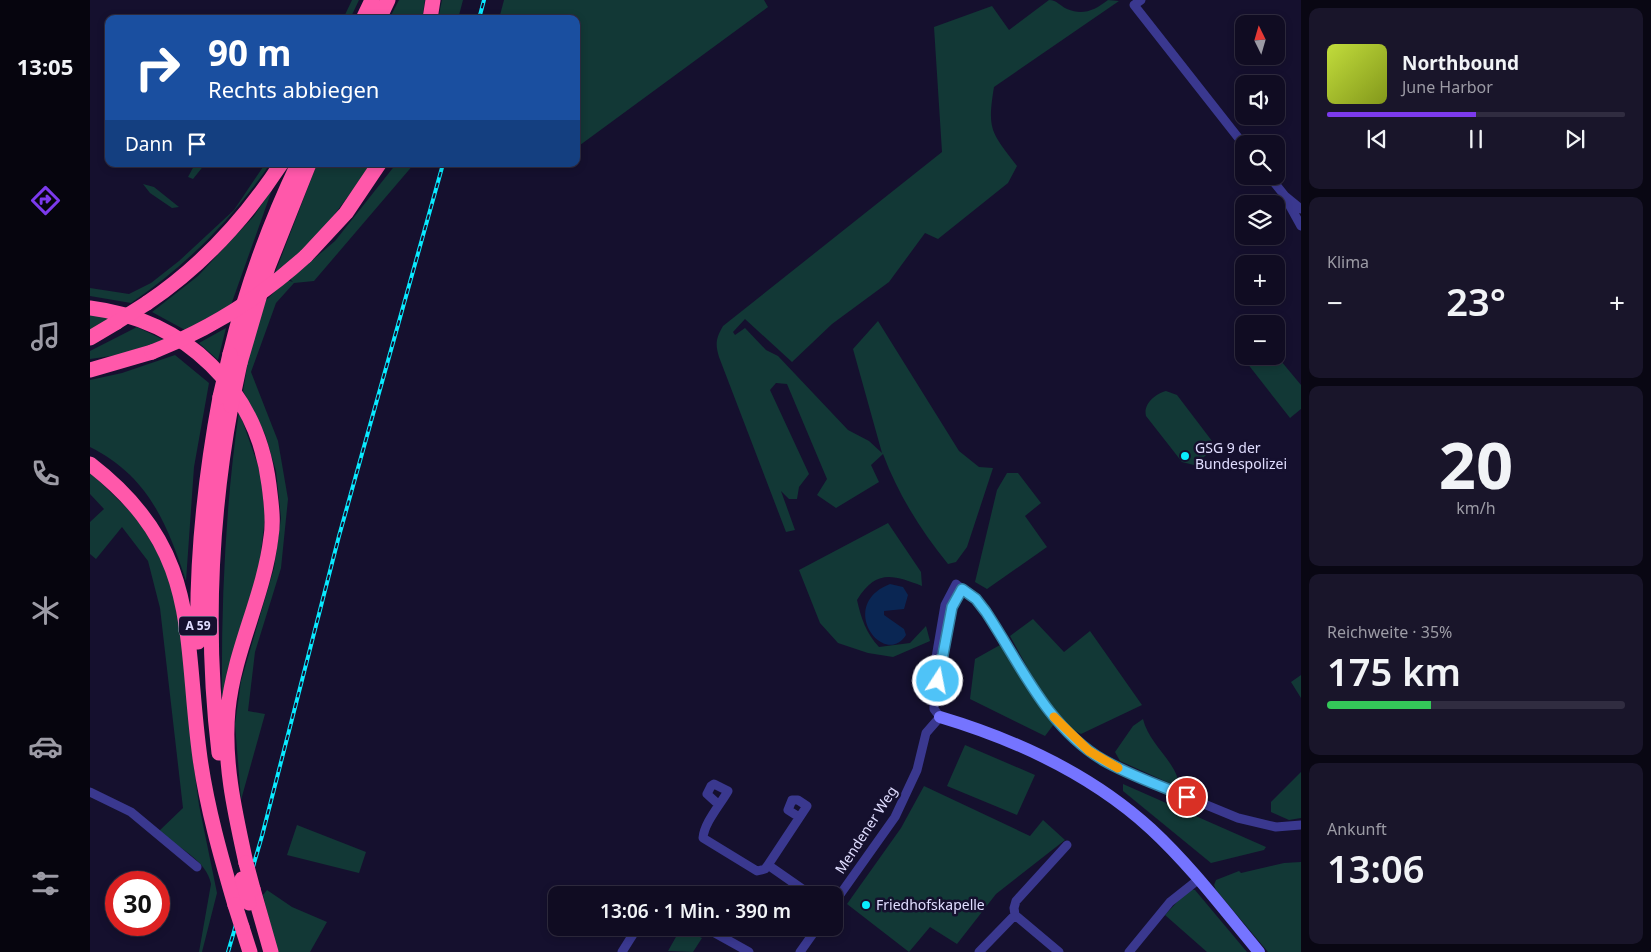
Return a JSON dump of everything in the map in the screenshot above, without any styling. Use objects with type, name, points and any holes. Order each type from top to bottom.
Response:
[{"type":"highway","points":[[365,15],[372,0]]},
{"type":"highway","points":[[381,15],[388,0]]},
{"type":"highway","points":[[431,15],[434,0]]},
{"type":"highway","points":[[90,338],[147,304],[191,271],[223,240],[252,207],[280,167]]},
{"type":"highway","name":"A 59","points":[[245,894],[230,889],[233,861],[204,735],[198,620],[204,505],[256,265],[270,226],[297,167]]},
{"type":"highway","name":"A 59","points":[[235,358],[268,267],[308,167]]},
{"type":"highway","points":[[90,370],[152,352],[193,334],[243,306],[306,256],[346,213],[377,167]]},
{"type":"highway","points":[[90,308],[142,320],[168,332],[192,348],[228,382],[240,400],[258,435],[272,508],[272,536],[267,564],[233,679],[228,708],[227,744],[238,842],[233,861]]},
{"type":"highway","name":"A 59","points":[[225,401],[221,467],[213,537],[210,614],[216,729],[238,842]]},
{"type":"highway","points":[[90,464],[119,488],[137,508],[166,552],[176,575],[190,641],[197,729],[206,792],[245,894],[271,952]]},
{"type":"highway","name":"A 59","points":[[245,894],[242,927],[250,952]]},
{"type":"highway","name":"A 59","points":[[245,894],[263,952]]},
{"type":"street","points":[[1141,0],[1134,5],[1236,135]]},
{"type":"street","points":[[1276,185],[1284,195]]},
{"type":"street","points":[[1285,196],[1301,210]]},
{"type":"street","points":[[1285,196],[1301,226]]},
{"type":"street","points":[[1259,952],[1199,879],[1150,828],[1124,807],[1072,772],[995,734],[940,717],[934,709],[934,687],[932,681],[939,661],[943,636],[959,587],[976,599],[986,612],[1046,708],[1064,729],[1089,751],[1120,768],[1238,818],[1276,827],[1301,825]]},
{"type":"street","name":"Mendener Weg","points":[[843,890],[895,817],[917,770],[926,733],[940,717]]},
{"type":"street","points":[[90,792],[131,812],[197,867]]},
{"type":"street","points":[[720,805],[703,833],[703,838],[757,871],[765,870],[799,818]]},
{"type":"street","points":[[980,952],[1015,915],[1016,901],[1066,845]]},
{"type":"street","points":[[768,865],[799,886]]},
{"type":"street","points":[[1129,952],[1170,902],[1199,879]]},
{"type":"street","points":[[1015,915],[1059,952]]},
{"type":"street","points":[[622,952],[632,936]]},
{"type":"street","points":[[720,936],[749,952]]},
{"type":"street","points":[[800,952],[811,936]]},
{"type":"green space","points":[[352,0],[359,0],[352,15],[345,15]]},
{"type":"green space","points":[[399,0],[425,0],[423,15],[391,15]]},
{"type":"green space","points":[[442,0],[463,0],[459,15],[439,15]]},
{"type":"green space","points":[[504,0],[764,0],[768,7],[580,145],[580,15],[500,15]]},
{"type":"green space","points":[[1049,0],[1078,12],[1094,9],[1108,0],[1119,1],[994,87],[991,113],[993,130],[1001,145],[1017,166],[1008,183],[938,239],[925,233],[889,282],[832,324],[792,362],[745,319],[733,332],[735,335],[745,328],[766,350],[778,356],[848,430],[869,441],[882,453],[853,349],[878,321],[959,451],[979,467],[993,468],[967,547],[956,562],[948,564],[911,512],[883,454],[871,465],[879,482],[836,508],[817,495],[827,479],[787,384],[776,383],[770,390],[809,474],[799,487],[797,499],[789,499],[781,491],[795,530],[786,532],[719,357],[717,341],[721,330],[723,326],[942,152],[934,27],[992,6],[1009,30]]},
{"type":"green space","points":[[193,167],[203,167],[193,179],[188,177]]},
{"type":"green space","points":[[263,167],[268,167],[240,204],[190,257],[131,303],[90,296],[90,288],[129,294],[151,283],[179,261],[234,210]]},
{"type":"green space","points":[[316,167],[370,167],[323,230],[273,278]]},
{"type":"green space","points":[[394,167],[411,167],[314,281],[294,283],[276,303],[251,372],[278,441],[288,499],[281,568],[255,652],[248,711],[265,714],[241,800],[235,724],[241,681],[274,568],[281,518],[276,471],[265,434],[243,391],[252,337],[264,302],[287,280],[293,282],[290,279],[335,241]]},
{"type":"green space","points":[[143,184],[154,187],[179,207],[172,208],[150,193]]},
{"type":"green space","points":[[273,187],[231,305],[185,330],[152,312],[198,276],[254,216]]},
{"type":"green space","points":[[90,313],[113,318],[90,331]]},
{"type":"green space","points":[[137,327],[164,340],[118,355],[90,359],[90,351]]},
{"type":"green space","points":[[226,328],[218,360],[199,343]]},
{"type":"green space","points":[[175,355],[209,383],[194,467],[186,581],[163,521],[153,503],[127,472],[90,447],[90,380],[122,373]]},
{"type":"green space","points":[[1249,365],[1284,365],[1301,385],[1301,409],[1290,418]]},
{"type":"green space","points":[[1166,391],[1177,395],[1212,441],[1210,452],[1194,465],[1182,462],[1146,416],[1146,407],[1151,400],[1158,394]]},
{"type":"green space","points":[[239,411],[261,474],[265,518],[259,568],[227,672],[222,704],[222,631],[227,521]]},
{"type":"green space","points":[[90,472],[138,519],[165,566],[180,620],[199,805],[217,893],[202,952],[199,952],[211,884],[208,875],[204,868],[190,854],[158,832],[183,808],[160,608],[148,561],[122,527],[96,559],[90,554],[90,522],[104,509],[90,494]]},
{"type":"green space","points":[[1007,473],[1018,473],[1041,503],[1025,516],[1047,547],[987,589],[975,582],[997,490]]},
{"type":"green space","points":[[888,523],[921,572],[922,586],[894,577],[878,579],[864,590],[857,600],[862,619],[867,631],[879,647],[910,643],[926,626],[930,641],[893,657],[868,653],[838,643],[820,623],[799,570]]},
{"type":"green space","points":[[1033,619],[1064,652],[1090,631],[1142,705],[1081,734],[1071,728],[1061,718],[1041,690],[1010,636]]},
{"type":"green space","points":[[1000,645],[1054,724],[1045,736],[970,699],[975,659]]},
{"type":"green space","points":[[1301,675],[1301,698],[1291,682]]},
{"type":"green space","points":[[1143,719],[1151,737],[1174,769],[1180,788],[1120,761],[1115,752],[1133,726]]},
{"type":"green space","points":[[965,745],[1035,775],[1017,815],[947,786]]},
{"type":"green space","points":[[1301,772],[1301,818],[1289,820],[1271,812],[1271,802]]},
{"type":"green space","points":[[1123,784],[1266,847],[1264,850],[1211,863],[1123,791]]},
{"type":"green space","points":[[924,786],[1030,836],[1043,820],[1065,840],[996,894],[957,944],[930,927],[909,952],[847,904],[901,828]]},
{"type":"green space","points":[[297,825],[366,852],[359,873],[287,855]]},
{"type":"green space","points":[[1301,862],[1301,952],[1268,952],[1216,890],[1214,885],[1216,880],[1239,871],[1241,873],[1284,863]]},
{"type":"green space","points":[[1189,889],[1195,890],[1247,952],[1207,952],[1165,915]]},
{"type":"green space","points":[[267,890],[292,907],[327,922],[310,952],[277,952],[263,895]]},
{"type":"green space","points":[[676,936],[698,936],[702,938],[693,952],[668,951]]},
{"type":"water","points":[[890,584],[903,587],[908,595],[904,609],[884,611],[884,615],[904,629],[906,635],[897,643],[887,644],[877,639],[870,630],[866,618],[867,606],[874,594]]},
{"type":"railway","points":[[480,15],[484,0]]},
{"type":"railway","points":[[228,952],[262,836],[339,536],[442,167]]},
{"type":"slow traffic","points":[[1054,717],[1075,740],[1102,760],[1118,768]]},
{"type":"place","name":"GSG 9 der Bundespolizei","points":[[1185,456]]},
{"type":"place","name":"Friedhofskapelle","points":[[866,905]]},
{"type":"route","points":[[938,681],[952,607],[962,589],[976,599],[986,612],[1046,708],[1070,735],[1102,760],[1187,797]]}]
